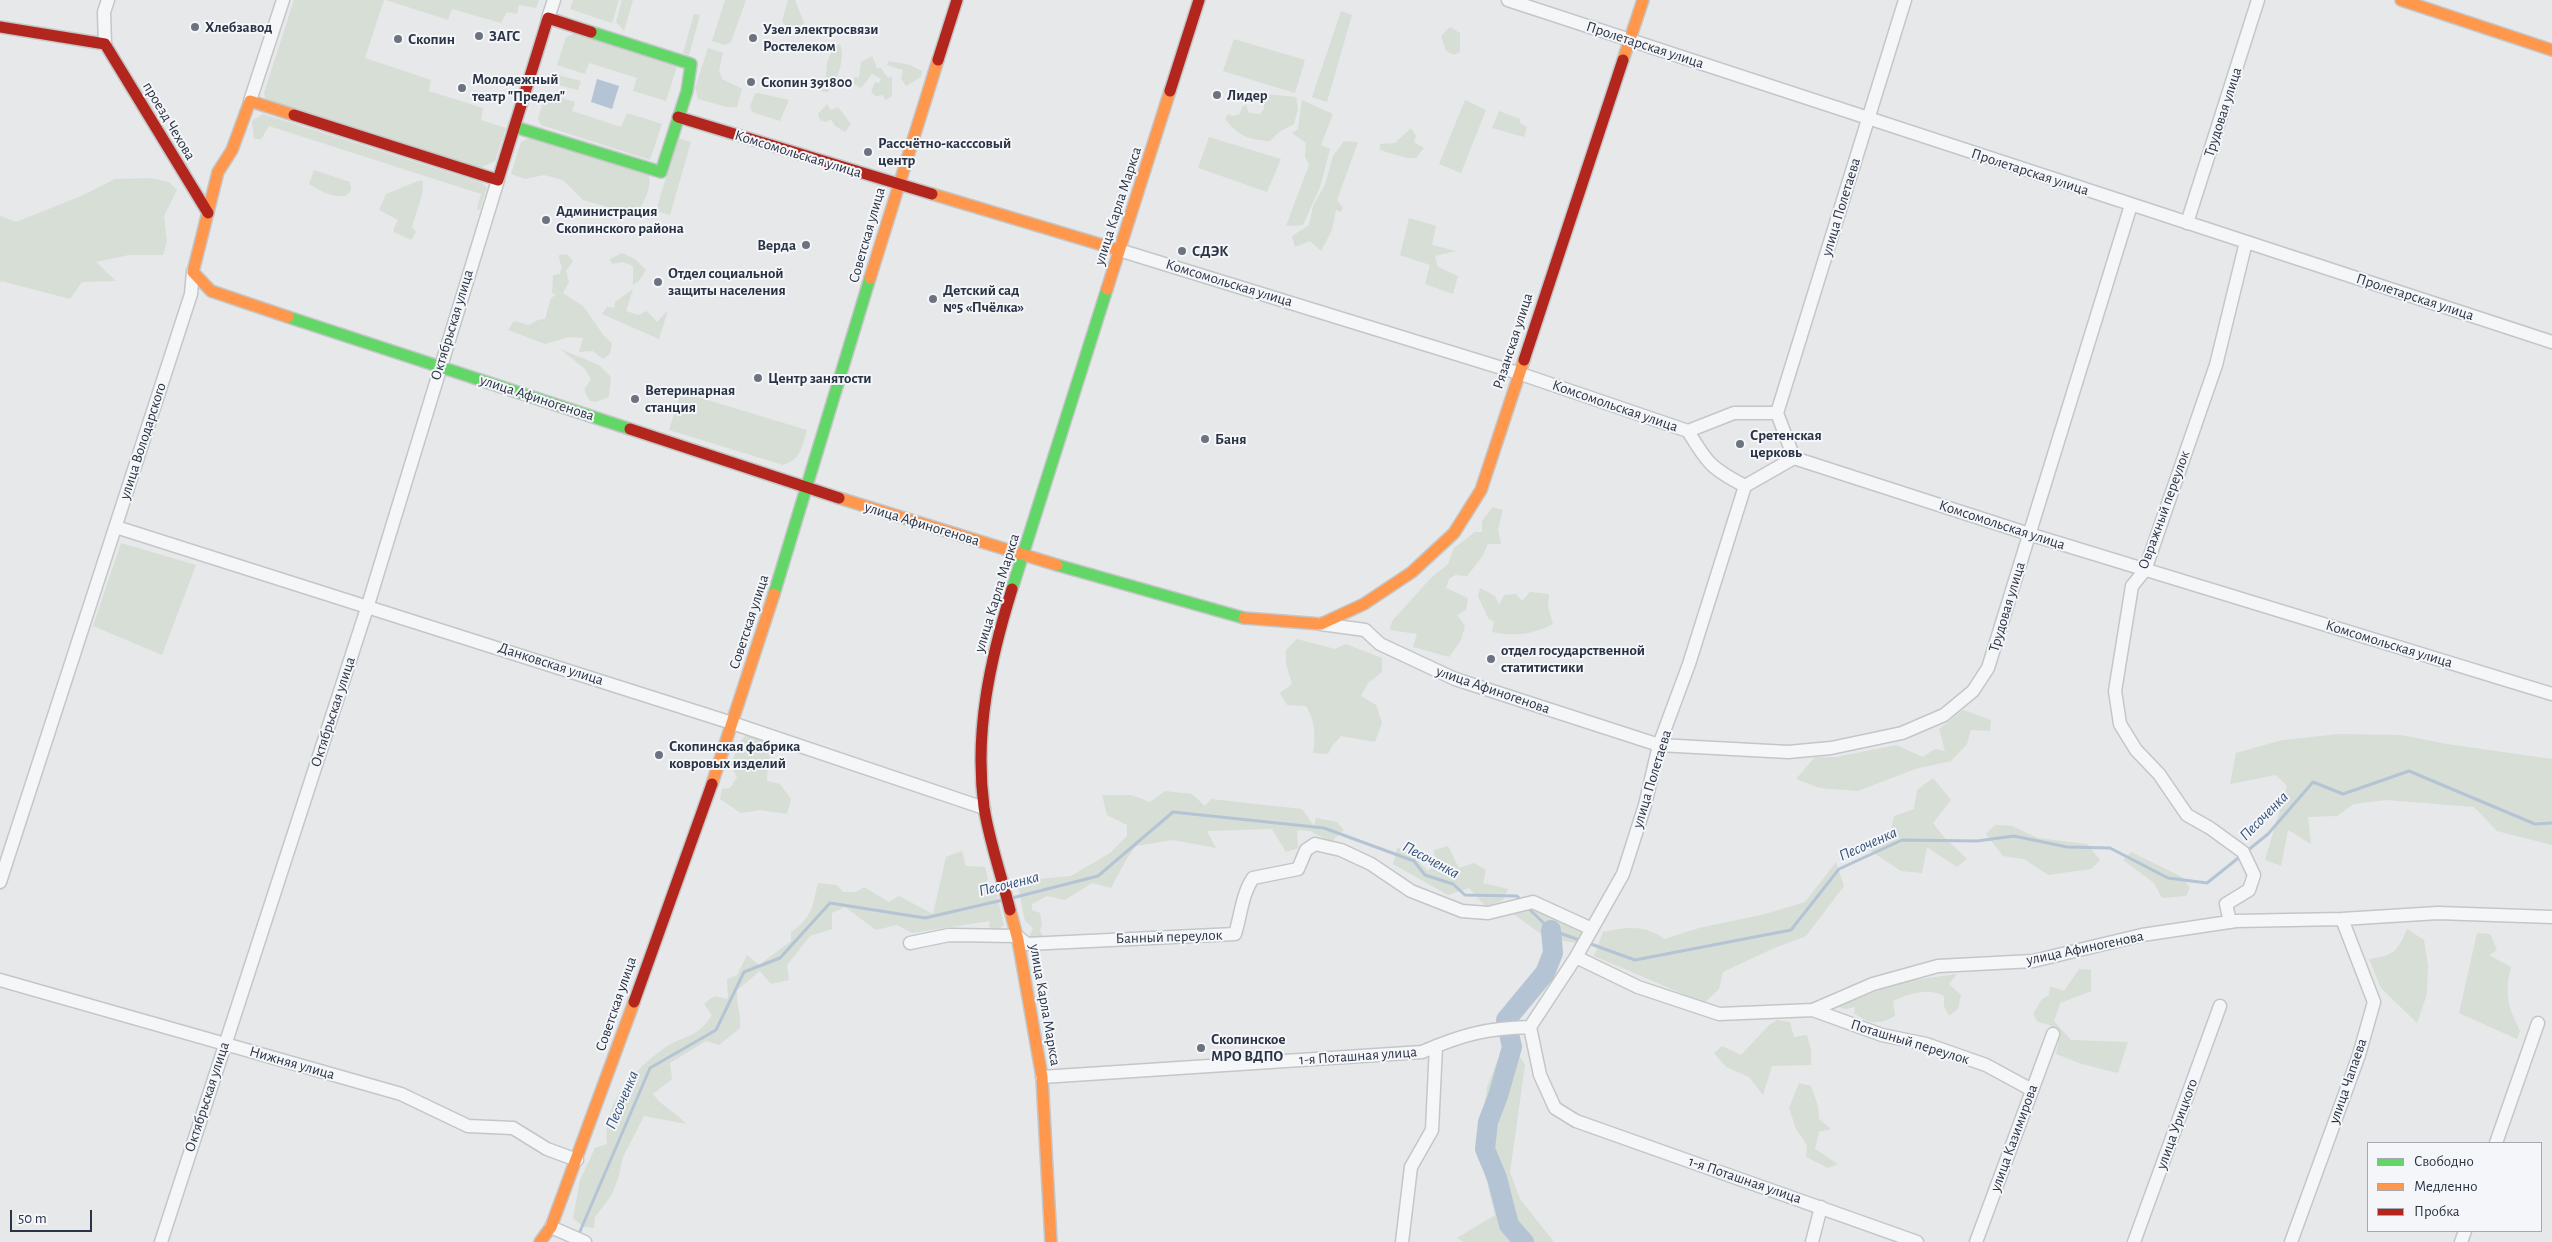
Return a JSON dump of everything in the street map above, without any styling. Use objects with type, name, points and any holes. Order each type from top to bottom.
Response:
[{"type":"street","points":[[0,26],[105,44],[104,12],[108,0]]},
{"type":"street","name":"улица Володарского","points":[[0,882],[190,294],[193,272],[218,172],[232,150],[283,0]]},
{"type":"street","points":[[250,101],[498,180],[554,0]]},
{"type":"street","name":"Советская улица","points":[[540,1242],[551,1227],[577,1160],[732,723],[807,488],[897,184],[957,0]]},
{"type":"street","name":"улица Карла Маркса","points":[[1051,1242],[1042,1077],[1017,936],[984,808],[980,758],[983,710],[994,646],[1199,0]]},
{"type":"street","name":"Пролетарская улица","points":[[1508,0],[2552,342]]},
{"type":"street","name":"Рязанская улица","points":[[1321,624],[1364,604],[1412,572],[1454,533],[1481,490],[1518,373],[1643,0]]},
{"type":"street","name":"улица Полетаева","points":[[1777,413],[1905,0]]},
{"type":"street","name":"Трудовая улица","points":[[2187,223],[2258,0]]},
{"type":"street","points":[[2401,0],[2552,50]]},
{"type":"street","points":[[515,127],[661,172],[688,92],[691,64],[548,18]]},
{"type":"street","name":"проезд Чехова","points":[[105,44],[208,213]]},
{"type":"street","name":"Комсомольская улица","points":[[678,117],[1120,250],[1518,373],[1688,431],[1706,460],[1714,468],[1745,486]]},
{"type":"street","name":"Октябрьская улица","points":[[161,1242],[224,1043],[368,605],[439,366],[498,180]]},
{"type":"street","name":"Трудовая улица","points":[[1658,745],[1788,752],[1831,748],[1902,733],[1944,715],[1973,691],[1988,668],[2131,205]]},
{"type":"street","name":"Овражный переулок","points":[[2230,922],[2226,904],[2249,890],[2254,876],[2243,852],[2188,815],[2159,774],[2136,750],[2120,724],[2115,691],[2132,586],[2145,570],[2216,366],[2246,242]]},
{"type":"street","name":"улица Афиногенова","points":[[193,272],[210,291],[807,488],[1024,556],[1246,619],[1321,624],[1365,630],[1380,644],[1455,679],[1658,745]]},
{"type":"street","points":[[1688,431],[1734,413],[1777,413],[1794,458],[1745,486]]},
{"type":"street","name":"Комсомольская улица","points":[[1794,458],[2145,570],[2552,693]]},
{"type":"street","name":"улица Полетаева","points":[[1530,1027],[1576,957],[1622,874],[1645,804],[1658,745],[1685,674],[1745,486]]},
{"type":"street","name":"Данковская улица","points":[[116,527],[368,605],[732,723],[984,808]]},
{"type":"street","name":"Банный переулок","points":[[910,944],[949,935],[1017,936],[1027,944],[1235,934],[1243,909],[1245,890],[1253,878],[1298,869],[1306,850],[1315,844],[1342,850],[1372,864],[1411,891],[1462,911],[1488,913],[1533,902],[1592,929]]},
{"type":"street","name":"улица Афиногенова","points":[[1576,957],[1638,987],[1719,1014],[1813,1010],[1873,984],[1938,966],[2033,961],[2142,935],[2230,922],[2342,920],[2438,914],[2552,917]]},
{"type":"street","name":"улица Чапаева","points":[[2291,1242],[2359,1055],[2374,1002],[2342,920]]},
{"type":"street","name":"Нижняя улица","points":[[0,980],[401,1094],[468,1126],[513,1128],[547,1149],[577,1160]]},
{"type":"street","name":"улица Урицкого","points":[[2134,1242],[2220,1006]]},
{"type":"street","name":"Поташный переулок","points":[[1813,1010],[1882,1035],[1926,1044],[1986,1065],[2032,1090]]},
{"type":"street","points":[[2496,1142],[2538,1023]]},
{"type":"street","name":"1-я Поташная улица","points":[[1042,1077],[1422,1052],[1457,1037],[1494,1028],[1530,1027],[1540,1075],[1555,1108],[1576,1121],[1917,1242]]},
{"type":"street","name":"улица Казимирова","points":[[1976,1242],[2053,1034]]},
{"type":"street","points":[[1402,1242],[1411,1167],[1432,1130],[1436,1046]]},
{"type":"street","points":[[1812,1242],[1821,1207]]},
{"type":"street","points":[[551,1227],[585,1242]]},
{"type":"shaded area","points":[[294,0],[384,0],[365,58],[431,80],[429,91],[483,108],[481,120],[506,128],[495,161],[480,168],[266,101],[264,93]]},
{"type":"shaded area","points":[[386,0],[539,0],[536,8],[519,5],[517,14],[507,12],[501,23],[452,9],[448,20]]},
{"type":"shaded area","points":[[573,0],[619,0],[612,23],[570,9]]},
{"type":"shaded area","points":[[622,0],[633,0],[624,31],[616,22]]},
{"type":"shaded area","points":[[725,0],[746,0],[731,42],[725,45],[712,41]]},
{"type":"shaded area","points":[[788,0],[795,0],[804,23],[792,35],[782,21]]},
{"type":"shaded area","points":[[1341,11],[1352,15],[1327,102],[1312,97]]},
{"type":"shaded area","points":[[694,14],[700,15],[689,55],[683,53]]},
{"type":"shaded area","points":[[1450,27],[1460,33],[1460,52],[1454,55],[1446,51],[1441,36]]},
{"type":"shaded area","points":[[575,33],[677,66],[666,101],[633,91],[637,78],[589,63],[585,74],[557,65],[566,37]]},
{"type":"shaded area","points":[[1234,39],[1305,60],[1295,93],[1223,71]]},
{"type":"shaded area","points":[[840,44],[842,56],[835,82],[828,92],[820,91],[825,87],[827,63],[834,45]]},
{"type":"shaded area","points":[[708,48],[723,53],[719,70],[722,79],[742,89],[737,107],[727,107],[698,99],[695,88]]},
{"type":"shaded area","points":[[872,56],[877,68],[881,68],[888,78],[892,76],[892,96],[886,100],[882,95],[875,96],[871,91],[875,82],[879,83],[881,79],[872,74],[861,88],[854,84],[854,77],[859,78],[861,62]]},
{"type":"shaded area","points":[[889,61],[910,65],[922,71],[921,77],[906,86],[901,78],[903,70],[887,65]]},
{"type":"shaded area","points":[[554,74],[581,81],[578,90],[551,83]]},
{"type":"shaded area","points":[[546,93],[575,102],[572,111],[621,127],[627,113],[662,124],[650,160],[541,125],[538,119]]},
{"type":"shaded area","points":[[758,93],[789,100],[780,121],[752,112],[750,106],[755,94]]},
{"type":"shaded area","points":[[1265,94],[1296,97],[1298,109],[1294,124],[1279,132],[1270,141],[1256,140],[1245,136],[1225,119],[1228,114],[1232,116],[1240,114],[1242,107],[1246,105],[1249,113],[1260,114],[1264,109]]},
{"type":"shaded area","points":[[1302,100],[1333,114],[1321,145],[1330,149],[1320,187],[1303,225],[1286,226],[1309,165],[1305,157],[1306,143],[1292,133],[1298,129]]},
{"type":"shaded area","points":[[1465,100],[1486,110],[1461,173],[1439,164]]},
{"type":"shaded area","points":[[827,104],[831,110],[838,107],[851,124],[845,132],[835,126],[831,119],[826,122],[820,120],[818,114]]},
{"type":"shaded area","points":[[1499,111],[1520,119],[1520,123],[1527,127],[1524,137],[1492,128]]},
{"type":"shaded area","points":[[263,114],[482,183],[487,187],[480,210],[477,209],[481,194],[269,126],[261,139],[254,139],[252,121]]},
{"type":"shaded area","points":[[1411,128],[1416,136],[1414,142],[1424,148],[1416,158],[1407,158],[1380,150],[1380,144],[1395,143]]},
{"type":"shaded area","points":[[1209,137],[1281,159],[1267,192],[1198,168]]},
{"type":"shaded area","points":[[529,138],[649,175],[648,190],[638,211],[635,215],[583,200],[563,180],[544,175],[525,179],[511,174],[521,142]]},
{"type":"shaded area","points":[[678,138],[691,142],[670,215],[656,211]]},
{"type":"shaded area","points":[[1344,141],[1358,142],[1337,200],[1343,208],[1341,212],[1336,210],[1332,230],[1321,251],[1310,241],[1295,247],[1292,236],[1309,225],[1313,206],[1325,185],[1333,156]]},
{"type":"shaded area","points":[[314,170],[350,182],[351,190],[346,196],[341,196],[331,195],[318,189],[309,184]]},
{"type":"shaded area","points":[[150,178],[169,182],[177,190],[164,216],[167,242],[163,255],[129,255],[96,262],[116,281],[82,282],[70,299],[1,281],[0,283],[0,216],[16,222],[81,196],[115,179]]},
{"type":"shaded area","points":[[418,181],[423,181],[422,195],[412,227],[416,232],[411,240],[394,232],[393,230],[398,220],[379,210],[386,194]]},
{"type":"shaded area","points":[[1409,218],[1436,226],[1432,245],[1456,251],[1435,256],[1438,267],[1458,276],[1453,294],[1425,284],[1430,265],[1400,255]]},
{"type":"shaded area","points":[[622,253],[635,259],[646,270],[639,281],[633,285],[633,266],[623,262],[612,264],[610,259]]},
{"type":"shaded area","points":[[567,254],[573,261],[566,271],[569,282],[563,293],[583,306],[604,336],[612,343],[610,354],[603,359],[593,351],[579,352],[583,338],[569,337],[545,344],[508,330],[514,321],[529,325],[538,320],[545,319],[551,298],[556,295],[552,293],[553,275],[560,274],[562,266],[559,255]]},
{"type":"shaded area","points":[[633,289],[626,311],[638,315],[647,311],[657,322],[668,310],[659,339],[602,314],[607,307],[614,308],[615,302]]},
{"type":"shaded area","points":[[560,349],[599,365],[611,377],[609,397],[596,402],[590,401],[584,390],[591,379],[584,368]]},
{"type":"shaded area","points":[[681,392],[807,430],[800,452],[794,459],[783,465],[669,430]]},
{"type":"shaded area","points":[[1493,507],[1503,510],[1498,530],[1501,544],[1488,544],[1482,557],[1467,576],[1455,575],[1449,579],[1446,588],[1468,598],[1466,610],[1457,615],[1465,626],[1461,640],[1449,657],[1413,647],[1417,634],[1390,630],[1392,621],[1431,578],[1448,564],[1454,548],[1475,532],[1482,532],[1482,521]]},
{"type":"shaded area","points":[[121,543],[196,565],[162,655],[93,626]]},
{"type":"shaded area","points":[[1480,588],[1495,596],[1499,605],[1504,595],[1516,594],[1522,601],[1530,592],[1549,594],[1548,607],[1553,624],[1524,634],[1492,632],[1494,622],[1488,618],[1478,596]]},
{"type":"shaded area","points":[[1297,639],[1335,649],[1346,644],[1382,658],[1382,672],[1368,683],[1361,696],[1376,705],[1382,723],[1375,742],[1341,736],[1328,754],[1313,753],[1314,729],[1306,706],[1287,705],[1280,693],[1292,684],[1286,664],[1286,650]]},
{"type":"shaded area","points":[[1963,710],[1991,720],[1990,731],[1971,730],[1967,744],[1951,761],[1915,769],[1858,791],[1820,788],[1796,779],[1815,757],[1836,757],[1896,745],[1923,757],[1935,749],[1945,751],[1939,729]]},
{"type":"shaded area","points":[[748,734],[776,744],[768,761],[767,781],[780,784],[791,799],[787,814],[760,810],[741,813],[720,799],[722,789],[730,788],[737,777],[730,765],[742,739]]},
{"type":"shaded area","points":[[2340,734],[2401,735],[2447,744],[2552,759],[2552,845],[2497,831],[2474,807],[2386,800],[2354,804],[2337,816],[2308,817],[2311,844],[2288,830],[2281,866],[2265,860],[2287,786],[2276,775],[2230,784],[2236,753],[2282,740]]},
{"type":"shaded area","points":[[1933,778],[1951,800],[1933,823],[1943,836],[1967,859],[1957,867],[1927,847],[1922,873],[1901,871],[1868,849],[1891,830],[1894,816],[1914,809],[1917,790]]},
{"type":"shaded area","points":[[1165,791],[1192,794],[1205,806],[1211,799],[1302,809],[1314,826],[1316,818],[1337,822],[1344,830],[1331,842],[1310,831],[1297,830],[1298,848],[1286,852],[1272,829],[1207,831],[1216,848],[1173,840],[1136,846],[1111,888],[1092,883],[1065,900],[1047,896],[1032,904],[1032,910],[1040,913],[1042,925],[1040,931],[1044,937],[1029,938],[1033,928],[1025,921],[1018,886],[1038,879],[1071,876],[1110,853],[1127,836],[1127,825],[1107,815],[1102,795],[1131,795],[1150,802]]},
{"type":"shaded area","points":[[1995,825],[2012,826],[2038,838],[2087,844],[2100,860],[2091,869],[2048,875],[2024,859],[2003,856],[1986,834]]},
{"type":"shaded area","points":[[1448,846],[1459,868],[1474,863],[1486,870],[1483,883],[1508,889],[1503,900],[1486,907],[1469,888],[1448,895],[1393,864],[1397,848],[1412,849],[1414,857],[1428,871],[1435,865],[1434,850]]},
{"type":"shaded area","points":[[962,851],[966,866],[985,867],[988,878],[986,887],[997,895],[1004,925],[998,930],[989,927],[990,921],[912,933],[897,925],[876,930],[845,907],[832,913],[832,929],[810,936],[787,965],[789,980],[771,984],[760,971],[737,990],[740,1028],[719,1045],[706,1041],[670,1063],[672,1079],[653,1094],[686,1124],[644,1116],[623,1157],[618,1179],[611,1196],[595,1217],[594,1228],[583,1227],[573,1218],[580,1180],[595,1148],[607,1144],[609,1116],[614,1102],[630,1079],[663,1049],[695,1033],[706,1023],[712,1015],[704,1004],[714,996],[728,999],[727,979],[737,975],[747,955],[759,965],[791,941],[791,932],[808,916],[813,905],[818,883],[837,885],[843,892],[856,892],[864,887],[889,902],[899,896],[933,914],[946,857]]},
{"type":"shaded area","points":[[2131,852],[2182,877],[2190,888],[2186,896],[2162,898],[2154,883],[2123,860]]},
{"type":"shaded area","points":[[1836,862],[1844,886],[1806,936],[1772,949],[1723,972],[1719,989],[1704,1003],[1594,956],[1603,932],[1635,928],[1650,931],[1664,939],[1699,928],[1765,914],[1805,902]]},
{"type":"shaded area","points":[[1533,896],[1546,901],[1554,919],[1583,932],[1577,943],[1558,940],[1559,951],[1545,981],[1535,976],[1546,954],[1541,934],[1512,913]]},
{"type":"shaded area","points":[[2407,929],[2424,940],[2428,966],[2427,994],[2417,1023],[2381,988],[2369,959],[2384,956],[2394,951]]},
{"type":"shaded area","points":[[2477,933],[2490,934],[2497,950],[2489,955],[2511,967],[2508,1000],[2520,1031],[2517,1039],[2459,1013]]},
{"type":"shaded area","points":[[2079,969],[2091,970],[2091,991],[2060,1003],[2054,1021],[2071,1040],[2128,1042],[2118,1073],[2082,1064],[2056,1054],[2059,1036],[2050,1025],[2038,1022],[2033,1014],[2042,999],[2049,995],[2050,986],[2064,991]]},
{"type":"shaded area","points":[[1957,974],[1949,984],[1961,995],[1958,1009],[1949,1016],[1944,1006],[1944,996],[1931,992],[1912,994],[1893,1001],[1895,1016],[1879,1022],[1859,1017],[1854,1013],[1855,1007],[1846,1009],[1838,1007],[1899,982]]},
{"type":"shaded area","points":[[1526,988],[1545,989],[1518,1020],[1502,1022],[1498,1018]]},
{"type":"shaded area","points":[[1777,1020],[1790,1022],[1794,1037],[1807,1035],[1811,1050],[1811,1065],[1772,1066],[1763,1095],[1749,1077],[1726,1067],[1714,1053],[1722,1046],[1741,1055],[1769,1025]]},
{"type":"shaded area","points":[[1500,1054],[1519,1055],[1525,1065],[1510,1172],[1520,1199],[1554,1242],[1464,1242],[1457,1238],[1495,1215],[1479,1150],[1487,1087]]},
{"type":"shaded area","points":[[1799,1083],[1811,1086],[1818,1106],[1819,1119],[1831,1129],[1819,1132],[1815,1149],[1838,1164],[1828,1168],[1806,1157],[1807,1145],[1796,1129],[1789,1108]]},
{"type":"water","points":[[597,79],[619,86],[612,109],[591,102]]},
{"type":"waterway","name":"Песоченка","points":[[2247,851],[2268,834],[2313,782],[2343,794],[2409,771],[2535,824],[2552,823]]},
{"type":"waterway","name":"Песоченка","points":[[1012,898],[1098,876],[1173,812],[1324,828],[1414,861],[1425,875],[1453,884],[1465,895],[1517,896],[1521,901]]},
{"type":"waterway","name":"Песоченка","points":[[1588,943],[1635,960],[1791,930],[1839,869],[1902,840],[1977,841],[2014,836],[2067,847],[2110,848],[2168,878],[2207,883],[2242,855]]},
{"type":"waterway","name":"Песоченка","points":[[578,1236],[650,1068],[716,1030],[744,972],[780,958],[830,903],[925,918],[1003,900]]},
{"type":"waterway","name":"Песоченка","points":[[1527,907],[1551,930],[1582,941]]},
{"type":"waterway","points":[[1524,1242],[1509,1225],[1497,1178],[1485,1149],[1488,1122],[1498,1096],[1512,1047],[1506,1020],[1545,973],[1553,953],[1551,930]]},
{"type":"traffic: fast","points":[[515,127],[661,172],[687,91],[691,64],[591,32]]},
{"type":"traffic: fast","points":[[774,594],[870,278]]},
{"type":"traffic: fast","points":[[1012,589],[1107,289]]},
{"type":"traffic: fast","points":[[288,317],[630,429]]},
{"type":"traffic: fast","points":[[1057,565],[1244,618]]},
{"type":"traffic: slow","points":[[1623,60],[1643,0]]},
{"type":"traffic: slow","points":[[2401,0],[2552,50]]},
{"type":"traffic: slow","points":[[870,278],[938,60]]},
{"type":"traffic: slow","points":[[1107,289],[1170,91]]},
{"type":"traffic: slow","points":[[288,317],[211,291],[193,272],[218,172],[232,150],[250,101],[294,115]]},
{"type":"traffic: slow","points":[[932,194],[1119,250]]},
{"type":"traffic: slow","points":[[1244,618],[1321,624],[1364,604],[1412,572],[1454,533],[1481,490],[1524,360]]},
{"type":"traffic: slow","points":[[839,498],[1057,565]]},
{"type":"traffic: slow","points":[[712,784],[774,594]]},
{"type":"traffic: slow","points":[[1010,910],[1018,940],[1042,1077],[1051,1242]]},
{"type":"traffic: slow","points":[[540,1242],[551,1227],[634,1002]]},
{"type":"traffic: jam","points":[[938,60],[957,0]]},
{"type":"traffic: jam","points":[[1170,91],[1199,0]]},
{"type":"traffic: jam","points":[[294,115],[498,180],[548,18],[591,32]]},
{"type":"traffic: jam","points":[[0,27],[105,44],[208,213]]},
{"type":"traffic: jam","points":[[1524,360],[1623,60]]},
{"type":"traffic: jam","points":[[678,117],[932,194]]},
{"type":"traffic: jam","points":[[630,429],[839,498]]},
{"type":"traffic: jam","points":[[1010,910],[986,820],[981,779],[981,751],[986,696],[991,669],[1012,589]]},
{"type":"traffic: jam","points":[[634,1002],[712,784]]},
{"type":"place","name":"Хлебзавод","points":[[195,27]]},
{"type":"place","name":"ЗАГС","points":[[479,36]]},
{"type":"place","name":"Узел электросвязи Ростелеком","points":[[753,38]]},
{"type":"place","name":"Скопин","points":[[398,39]]},
{"type":"place","name":"Скопин 391800","points":[[751,82]]},
{"type":"place","name":"Молодежный театр \"Предел\"","points":[[462,88]]},
{"type":"place","name":"Лидер","points":[[1217,95]]},
{"type":"place","name":"Рассчётно-касссовый центр","points":[[868,152]]},
{"type":"place","name":"Администрация Скопинского района","points":[[546,220]]},
{"type":"place","name":"Верда","points":[[806,245]]},
{"type":"place","name":"СДЭК","points":[[1182,251]]},
{"type":"place","name":"Отдел социальной защиты населения","points":[[658,282]]},
{"type":"place","name":"Детский сад №5 «Пчёлка»","points":[[933,299]]},
{"type":"place","name":"Центр занятости","points":[[758,378]]},
{"type":"place","name":"Ветеринарная станция","points":[[635,399]]},
{"type":"place","name":"Баня","points":[[1205,439]]},
{"type":"place","name":"Сретенская церковь","points":[[1740,444]]},
{"type":"place","name":"отдел государственной статитистики","points":[[1491,659]]},
{"type":"place","name":"Скопинская фабрика ковровых изделий","points":[[659,755]]},
{"type":"place","name":"Скопинское МРО ВДПО","points":[[1201,1048]]}]
